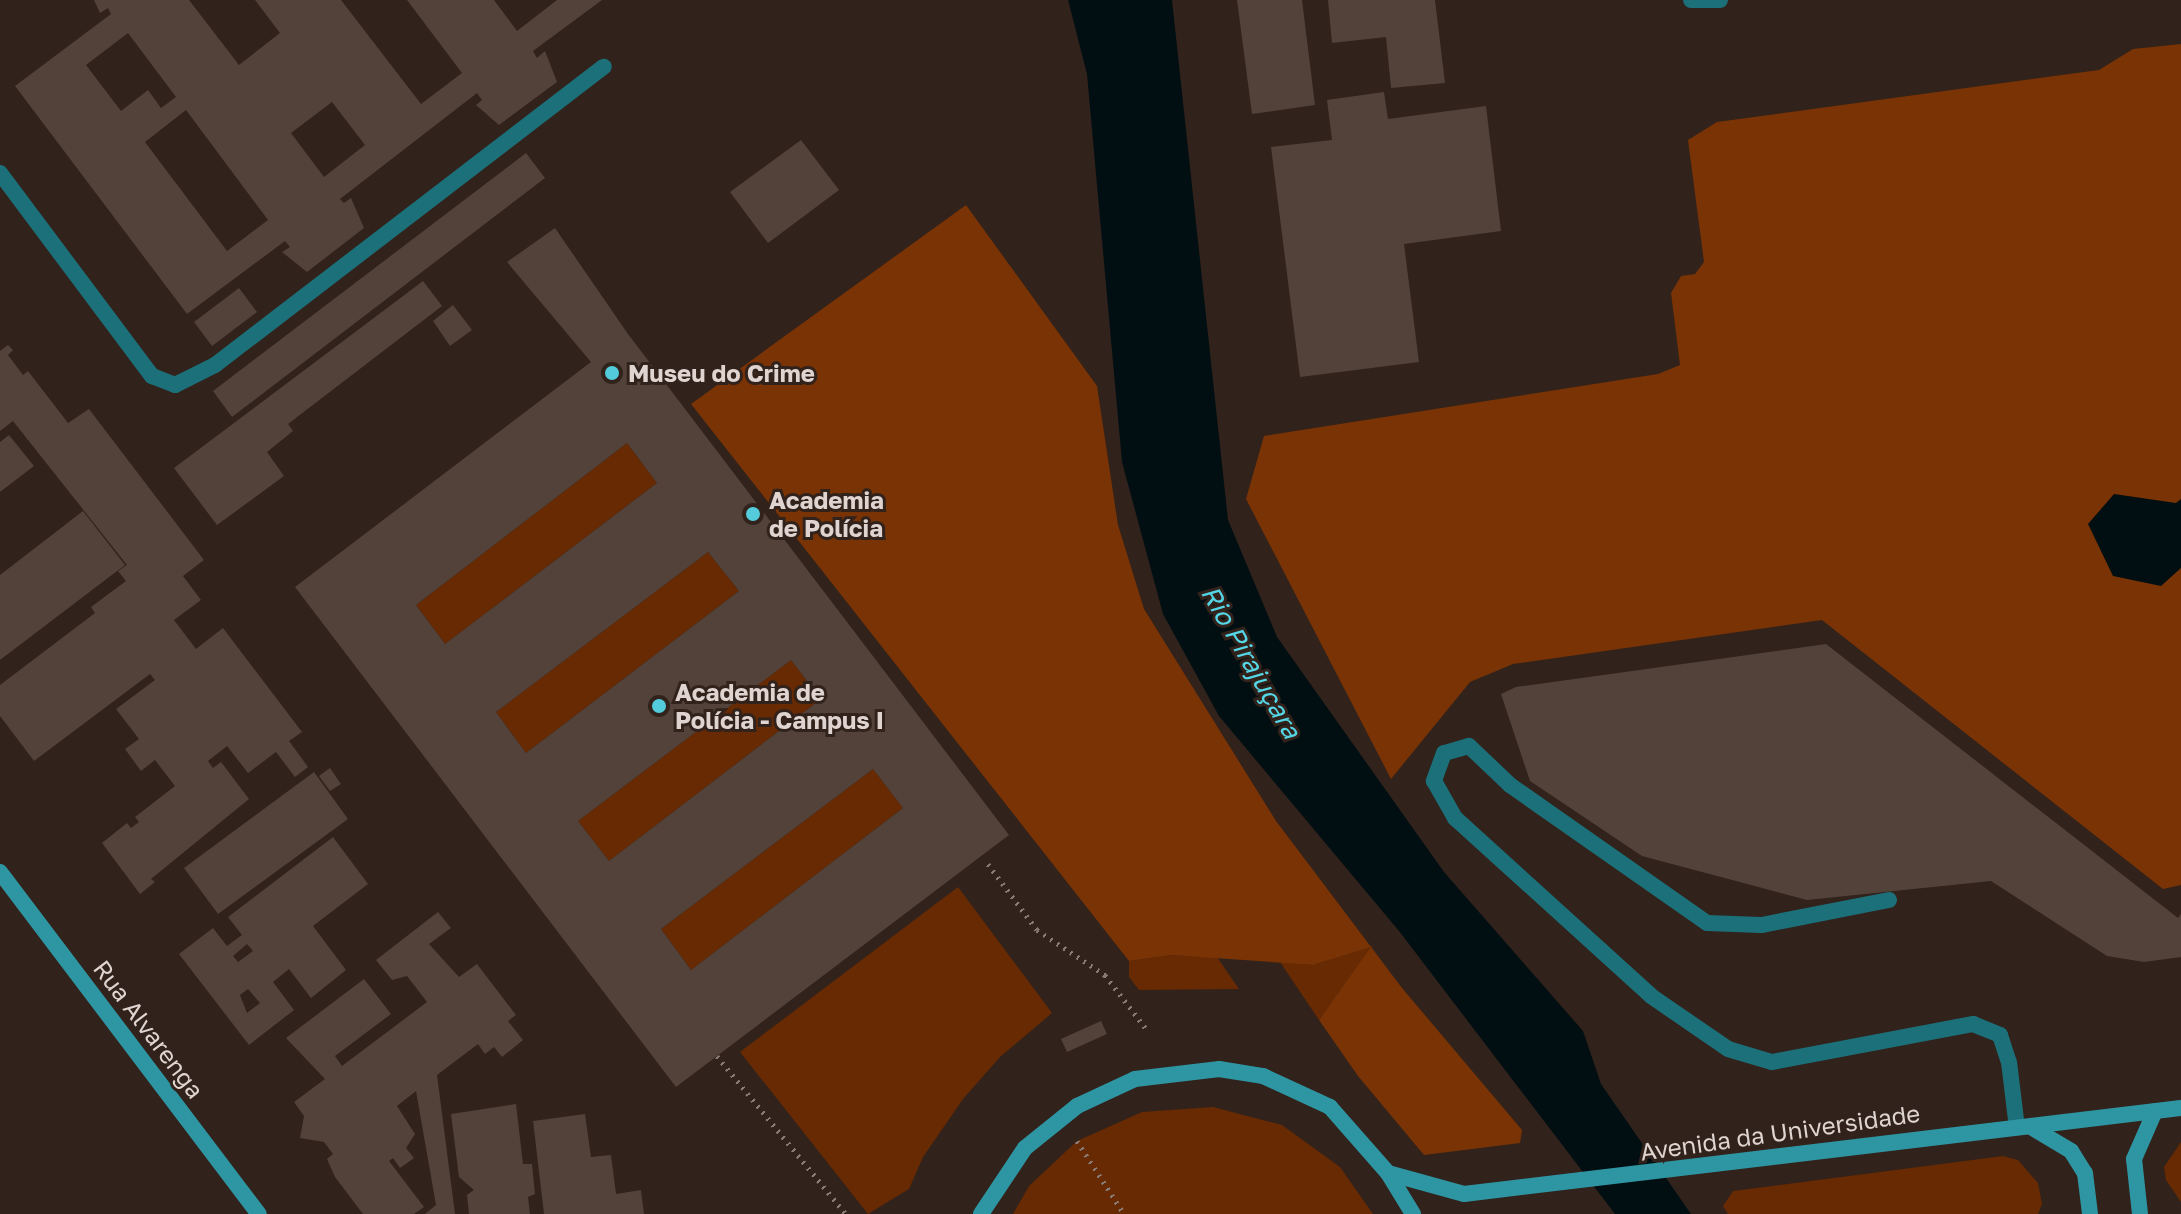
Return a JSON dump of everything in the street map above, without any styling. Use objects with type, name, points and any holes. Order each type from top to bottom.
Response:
[{"type":"main road","name":"Rua Alvarenga","points":[[0,872],[259,1214]]},
{"type":"main road","points":[[981,1214],[1025,1148],[1077,1106],[1135,1079],[1219,1069],[1263,1076],[1330,1107],[1388,1173],[1413,1214]]},
{"type":"main road","name":"Avenida da Universidade","points":[[1388,1173],[1464,1194],[1709,1168],[1877,1142],[2181,1108]]},
{"type":"main road","points":[[2140,1214],[2134,1159],[2155,1111]]},
{"type":"main road","points":[[2022,1127],[2071,1151],[2085,1173],[2090,1214]]},
{"type":"lane","points":[[1691,0],[1720,0]]},
{"type":"lane","points":[[0,173],[152,376],[175,385],[215,365],[604,67]]},
{"type":"lane","points":[[1889,900],[1761,925],[1707,923],[1510,785],[1469,746],[1444,753],[1434,781],[1455,818],[1651,996],[1728,1049],[1772,1062],[1973,1024],[2000,1035],[2009,1062],[2022,1127]]},
{"type":"path","points":[[988,864],[1037,930],[1105,975],[1147,1030]]},
{"type":"path","points":[[717,1056],[846,1214]]},
{"type":"path","points":[[1077,1141],[1124,1214]]},
{"type":"shaded area","points":[[2181,44],[2181,885],[2163,889],[1822,620],[1513,664],[1470,682],[1391,779],[1246,499],[1264,436],[1658,374],[1680,365],[1671,293],[1681,276],[1695,274],[1704,262],[1688,140],[1717,122],[2099,70],[2133,49]]},
{"type":"shaded area","points":[[966,205],[1097,386],[1118,525],[1144,609],[1276,821],[1402,988],[1522,1130],[1520,1143],[1424,1155],[1358,1076],[1319,1020],[1371,947],[1313,965],[1172,955],[1129,961],[691,404]]},
{"type":"shaded area","points":[[627,443],[657,483],[445,644],[416,605]]},
{"type":"shaded area","points":[[708,552],[739,591],[526,753],[496,712]]},
{"type":"shaded area","points":[[791,660],[821,699],[609,861],[578,821]]},
{"type":"shaded area","points":[[873,769],[903,808],[691,970],[661,929]]},
{"type":"shaded area","points":[[958,887],[1052,1013],[1000,1057],[963,1099],[923,1157],[909,1189],[868,1214],[740,1052]]},
{"type":"shaded area","points":[[1373,946],[1319,1020],[1280,962],[1313,965]]},
{"type":"shaded area","points":[[1172,955],[1217,957],[1239,989],[1139,990],[1129,977],[1129,961]]},
{"type":"shaded area","points":[[1213,1107],[1282,1125],[1340,1167],[1373,1214],[1013,1214],[1029,1186],[1077,1141],[1142,1112]]},
{"type":"shaded area","points":[[2181,1142],[2181,1202],[2166,1180],[2164,1167]]},
{"type":"shaded area","points":[[2003,1156],[2018,1160],[2038,1183],[2042,1204],[2038,1214],[1728,1214],[1723,1206],[1733,1191]]},
{"type":"water","name":"Rio Pirajuçara","points":[[1068,0],[1172,0],[1228,520],[1277,637],[1444,872],[1583,1031],[1601,1084],[1691,1214],[1615,1214],[1399,931],[1219,716],[1163,614],[1122,462],[1087,74]]},
{"type":"water","points":[[2114,494],[2176,503],[2181,499],[2181,568],[2161,586],[2113,576],[2088,524]]},
{"type":"building","points":[[94,0],[189,0],[239,65],[280,33],[255,0],[341,0],[421,104],[462,73],[407,0],[494,0],[517,31],[557,0],[602,0],[533,51],[537,58],[545,51],[557,82],[499,125],[476,105],[482,100],[477,93],[340,199],[344,203],[351,198],[364,228],[307,272],[282,252],[290,247],[285,241],[187,314],[15,86],[111,14],[108,8],[100,13]],"holes":[[[128,33],[176,97],[161,108],[148,90],[121,111],[86,65]],[[332,102],[365,145],[324,177],[291,133]],[[186,110],[268,220],[227,251],[145,142]]]},
{"type":"building","points":[[1237,0],[1302,0],[1315,105],[1252,114]]},
{"type":"building","points":[[1328,0],[1435,0],[1445,83],[1391,88],[1386,37],[1332,43]]},
{"type":"building","points":[[1384,92],[1388,119],[1486,106],[1501,231],[1404,244],[1419,362],[1300,377],[1271,147],[1332,140],[1327,100]]},
{"type":"building","points":[[801,140],[839,190],[768,243],[730,192]]},
{"type":"building","points":[[526,153],[545,178],[232,417],[213,391]]},
{"type":"building","name":"Academia de Polícia - Campus I","points":[[555,228],[628,334],[1009,835],[676,1087],[295,587],[591,362],[507,262]],"holes":[[[627,443],[657,483],[445,644],[416,605]],[[708,552],[739,591],[526,753],[496,712]],[[791,660],[821,699],[609,861],[578,821]],[[873,769],[903,808],[691,970],[661,929]]]},
{"type":"building","points":[[423,281],[442,306],[288,424],[293,431],[267,452],[284,476],[217,525],[174,468]]},
{"type":"building","points":[[239,288],[257,312],[212,346],[194,322]]},
{"type":"building","points":[[453,305],[472,330],[450,346],[433,321]]},
{"type":"building","points":[[8,345],[13,350],[8,355],[23,375],[28,371],[68,423],[89,409],[204,560],[183,576],[201,600],[174,620],[196,649],[223,628],[302,732],[289,741],[308,767],[295,777],[276,752],[248,773],[227,746],[208,761],[213,768],[221,762],[249,799],[151,879],[155,882],[140,894],[102,843],[127,823],[131,828],[139,822],[135,817],[175,786],[155,760],[141,771],[125,749],[139,739],[116,709],[155,680],[150,674],[34,761],[0,716],[0,685],[95,613],[91,607],[126,581],[118,571],[127,565],[13,421],[0,431],[0,351]]},
{"type":"building","points":[[9,435],[34,466],[0,492],[0,442]]},
{"type":"building","points":[[83,511],[125,565],[0,660],[0,575]]},
{"type":"building","points":[[1826,644],[2178,918],[2181,914],[2181,957],[2144,962],[2107,956],[1991,881],[1807,900],[1642,856],[1530,781],[1501,694],[1516,687]]},
{"type":"building","points":[[330,768],[341,784],[330,791],[319,776]]},
{"type":"building","points":[[314,772],[348,819],[218,914],[184,868]]},
{"type":"building","points":[[333,837],[368,884],[313,926],[346,970],[311,998],[289,969],[273,982],[294,1010],[249,1045],[179,954],[213,928],[227,946],[242,935],[228,917]],"holes":[[[247,944],[253,951],[238,962],[233,956]],[[248,989],[260,1003],[247,1013],[240,995]]]},
{"type":"building","points":[[438,912],[451,928],[429,944],[459,977],[477,964],[516,1015],[508,1021],[523,1040],[502,1057],[494,1047],[485,1054],[478,1044],[437,1075],[455,1214],[425,1214],[436,1205],[416,1091],[397,1106],[415,1134],[406,1148],[414,1158],[400,1168],[393,1158],[389,1161],[424,1207],[414,1214],[363,1214],[335,1177],[327,1159],[333,1154],[324,1142],[300,1138],[304,1116],[294,1102],[325,1079],[286,1038],[364,979],[391,1014],[335,1056],[342,1066],[427,1002],[407,976],[392,980],[376,960]]},
{"type":"building","points":[[1101,1021],[1107,1034],[1067,1052],[1061,1039]]},
{"type":"building","points":[[516,1104],[523,1164],[532,1164],[535,1194],[528,1197],[530,1214],[469,1214],[467,1195],[474,1190],[459,1177],[451,1114]]},
{"type":"building","points":[[585,1114],[591,1157],[611,1155],[616,1194],[641,1190],[644,1214],[544,1214],[533,1121]]},
{"type":"place","name":"Museu do Crime","points":[[612,373]]},
{"type":"place","name":"Academia de Polícia","points":[[753,514]]},
{"type":"place","name":"Academia de Polícia - Campus I","points":[[659,706]]}]
